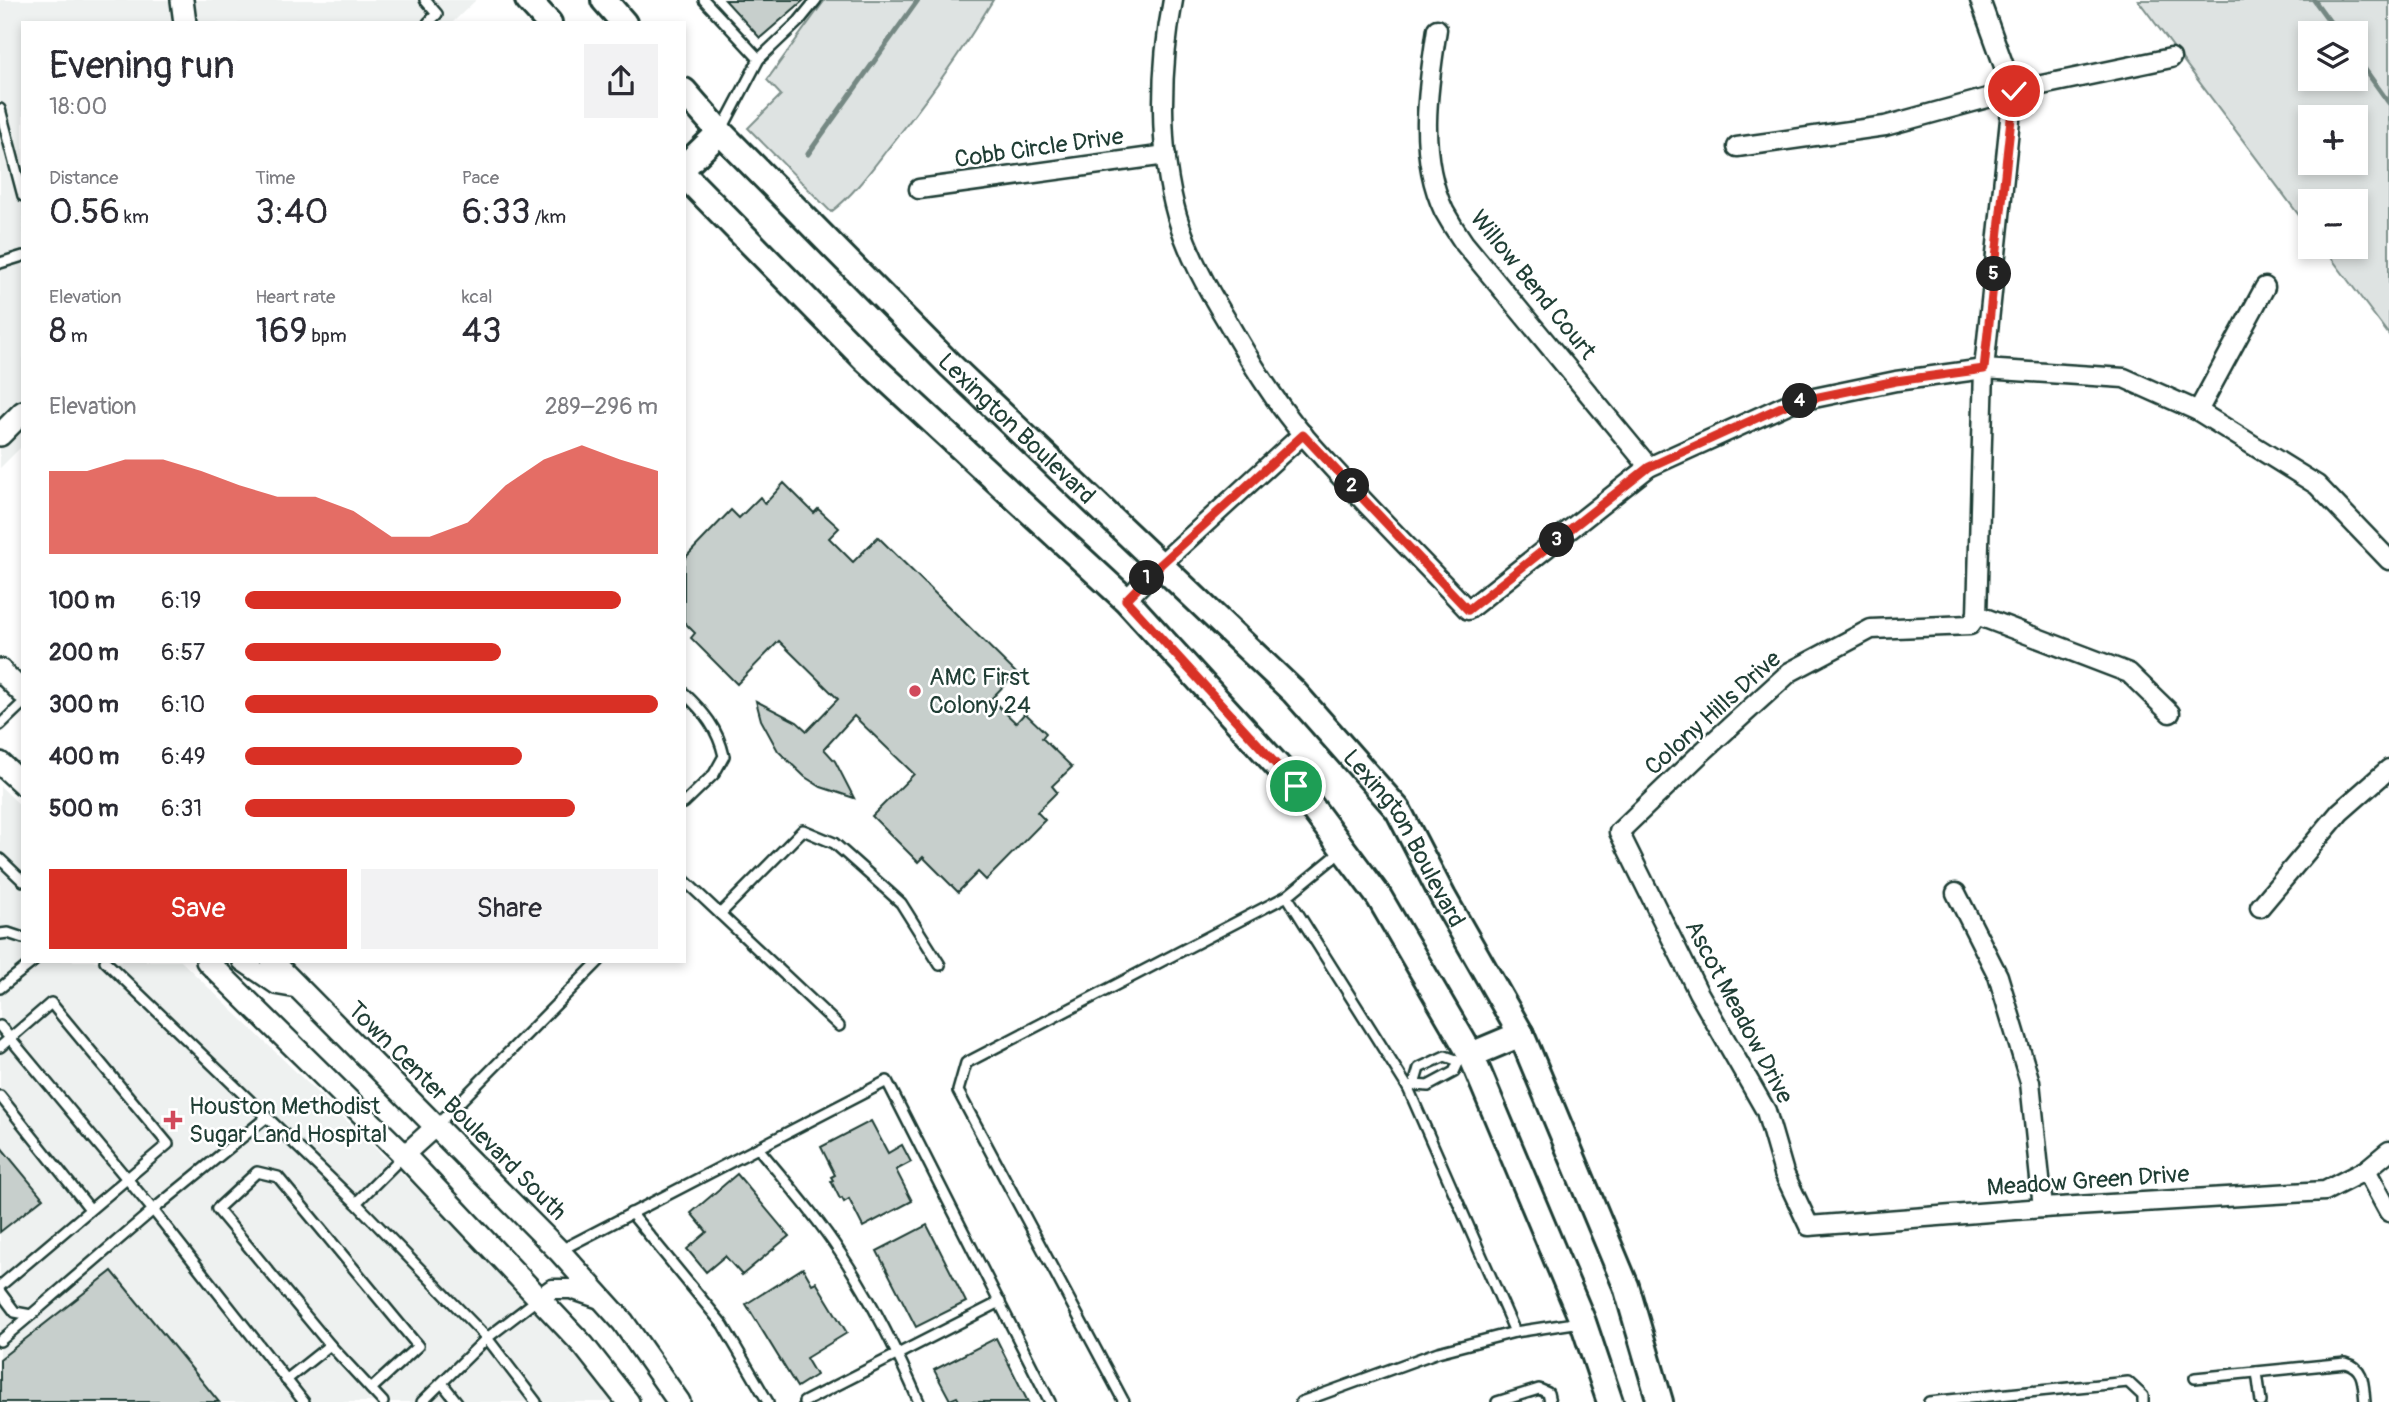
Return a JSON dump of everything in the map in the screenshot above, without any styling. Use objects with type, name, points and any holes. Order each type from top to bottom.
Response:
[{"type":"main road","points":[[528,0],[546,21]]},
{"type":"main road","points":[[604,0],[622,21]]},
{"type":"main road","name":"Lexington Boulevard","points":[[686,93],[720,132],[951,366],[1294,692],[1398,810],[1443,897],[1521,1034],[1626,1286],[1660,1402]]},
{"type":"main road","points":[[686,165],[720,132]]},
{"type":"main road","points":[[686,177],[865,359],[1126,600],[1296,786],[1379,897],[1465,1058],[1583,1322],[1610,1402]]},
{"type":"main road","points":[[1465,1058],[1521,1034]]},
{"type":"street","points":[[182,0],[185,21]]},
{"type":"street","points":[[1173,0],[1166,39],[1163,90],[1166,155],[1177,216],[1198,273],[1257,372],[1303,435],[1468,610],[1649,467],[1790,403],[1896,381],[1984,369],[2124,378],[2198,411],[2317,485],[2389,560]]},
{"type":"street","points":[[1980,0],[2014,91],[1984,369],[1977,615],[2129,673],[2170,713]]},
{"type":"street","name":"Willow Bend Court","points":[[1437,29],[1426,126],[1432,172],[1443,210],[1464,243],[1649,467]]},
{"type":"street","points":[[1737,147],[1885,126],[2014,91],[2171,58]]},
{"type":"street","name":"Cobb Circle Drive","points":[[919,189],[1166,155]]},
{"type":"street","points":[[2198,411],[2265,287]]},
{"type":"street","points":[[0,435],[21,414]]},
{"type":"street","points":[[1126,600],[1161,564],[1303,435]]},
{"type":"street","name":"Colony Hills Drive","points":[[1629,852],[1619,832],[1790,672],[1871,629],[1970,625],[1977,615]]},
{"type":"street","points":[[0,670],[21,691]]},
{"type":"street","points":[[0,763],[21,783]]},
{"type":"street","points":[[2260,907],[2340,812],[2389,769]]},
{"type":"street","name":"Ascot Meadow Drive","points":[[1629,852],[1698,992],[1766,1111],[1784,1174],[1796,1199]]},
{"type":"street","points":[[1956,893],[1998,976],[2030,1082],[2043,1208]]},
{"type":"street","points":[[209,963],[404,1155],[584,1346],[628,1402]]},
{"type":"street","points":[[245,963],[277,985],[300,989]]},
{"type":"street","name":"Town Center Boulevard South","points":[[274,963],[559,1251],[623,1322],[679,1402]]},
{"type":"street","points":[[404,1155],[436,1126]]},
{"type":"street","name":"Meadow Green Drive","points":[[1796,1199],[1809,1226],[2043,1208],[2325,1191],[2366,1170],[2389,1151]]},
{"type":"street","points":[[2366,1170],[2389,1212]]},
{"type":"street","points":[[538,1299],[552,1289],[571,1289],[603,1300]]},
{"type":"lane","points":[[425,0],[437,14],[430,21]]},
{"type":"lane","points":[[704,0],[759,59]]},
{"type":"lane","points":[[720,132],[759,59],[799,21],[816,0]]},
{"type":"lane","points":[[0,109],[21,188]]},
{"type":"lane","points":[[0,263],[21,258]]},
{"type":"lane","points":[[686,695],[719,735],[724,756],[714,774],[686,801]]},
{"type":"lane","points":[[0,725],[21,705]]},
{"type":"lane","points":[[720,914],[786,844],[803,830],[834,842],[901,903],[940,965]]},
{"type":"lane","points":[[1124,1402],[958,1091],[966,1063],[1287,896],[1343,849]]},
{"type":"lane","points":[[0,859],[21,879]]},
{"type":"lane","points":[[686,882],[839,1026]]},
{"type":"lane","points":[[1287,896],[1411,1086],[1515,1332]]},
{"type":"lane","points":[[0,934],[8,933],[21,937]]},
{"type":"lane","points":[[0,988],[31,963]]},
{"type":"lane","points":[[107,963],[356,1203],[487,1338],[536,1402]]},
{"type":"lane","points":[[436,1126],[597,963]]},
{"type":"lane","points":[[0,1047],[51,1003],[168,1144],[0,1286]]},
{"type":"lane","points":[[0,1026],[153,1210],[304,1402]]},
{"type":"lane","points":[[1411,1086],[1419,1068],[1445,1056],[1465,1058]]},
{"type":"lane","points":[[1411,1086],[1428,1086],[1454,1072],[1465,1058]]},
{"type":"lane","points":[[559,1251],[887,1081],[1050,1402]]},
{"type":"lane","points":[[0,1096],[90,1209]]},
{"type":"lane","points":[[0,1341],[267,1117]]},
{"type":"lane","points":[[758,1148],[806,1205],[841,1254],[898,1354],[919,1402]]},
{"type":"lane","points":[[356,1203],[404,1155]]},
{"type":"lane","points":[[371,1388],[418,1346],[278,1177],[257,1172],[217,1209],[330,1345],[383,1402]]},
{"type":"lane","points":[[631,1213],[700,1293],[723,1325],[768,1402]]},
{"type":"lane","points":[[0,1292],[15,1312],[31,1315]]},
{"type":"lane","points":[[422,1402],[487,1338],[538,1299]]},
{"type":"lane","points":[[804,1402],[1000,1302]]},
{"type":"lane","points":[[1301,1402],[1438,1352],[1515,1332],[1583,1322]]},
{"type":"lane","points":[[286,1380],[330,1345]]},
{"type":"lane","points":[[2194,1378],[2346,1363],[2355,1365],[2361,1374],[2365,1402]]},
{"type":"lane","points":[[2257,1372],[2261,1402]]},
{"type":"lane","points":[[1929,1402],[2127,1382],[2143,1396],[2143,1402]]},
{"type":"lane","points":[[442,1383],[457,1402]]},
{"type":"lane","points":[[1497,1402],[1539,1389],[1548,1393],[1550,1402]]},
{"type":"shaded area","points":[[0,0],[476,0],[454,21],[21,21],[21,447],[0,468]]},
{"type":"shaded area","points":[[825,0],[993,0],[915,115],[860,183],[831,212],[748,128],[781,95],[767,80]]},
{"type":"shaded area","points":[[2138,0],[2389,0],[2389,335],[2332,259],[2368,259],[2368,189],[2298,189],[2298,214]]},
{"type":"shaded area","name":"Houston Methodist Sugar Land Hospital","points":[[0,786],[21,806],[21,963],[183,963],[512,1280],[596,1369],[616,1402],[0,1402]]},
{"type":"building","points":[[725,0],[804,0],[760,38]]},
{"type":"building","name":"AMC First Colony 24","points":[[784,483],[814,513],[818,509],[839,528],[829,538],[853,562],[878,537],[1016,673],[991,699],[1016,723],[1025,713],[1046,733],[1042,738],[1072,767],[1052,786],[1057,792],[1037,812],[1045,820],[986,880],[978,872],[958,892],[923,857],[918,862],[872,816],[914,774],[854,716],[824,749],[835,761],[854,798],[821,787],[805,777],[778,751],[761,720],[756,701],[797,722],[807,731],[838,699],[779,641],[737,684],[691,638],[695,633],[686,624],[686,557],[731,510],[739,518],[760,497],[765,504]]},
{"type":"building","points":[[871,1121],[888,1153],[902,1145],[911,1162],[896,1170],[912,1201],[863,1227],[849,1199],[844,1202],[840,1199],[831,1181],[831,1177],[835,1175],[821,1147]]},
{"type":"building","points":[[0,1146],[43,1198],[0,1232]]},
{"type":"building","points":[[737,1174],[789,1236],[742,1275],[725,1256],[706,1272],[687,1249],[707,1232],[691,1213]]},
{"type":"building","points":[[927,1225],[966,1302],[916,1327],[877,1251]]},
{"type":"building","points":[[803,1268],[812,1284],[816,1282],[847,1333],[806,1358],[816,1375],[797,1387],[746,1304]]},
{"type":"building","points":[[112,1271],[219,1402],[0,1402],[0,1359]]},
{"type":"building","points":[[996,1338],[1028,1402],[960,1402],[957,1397],[950,1400],[934,1370]]},
{"type":"waterway","points":[[808,154],[918,0]]},
{"type":"waterway","points":[[2314,0],[2329,21]]},
{"type":"waterway","points":[[2368,74],[2389,103]]},
{"type":"place","name":"AMC First Colony 24","points":[[915,691]]},
{"type":"place","name":"Houston Methodist Sugar Land Hospital","points":[[173,1120]]},
{"type":"route","points":[[1296,786],[1126,600],[1161,564],[1303,435],[1468,610],[1649,467],[1790,403],[1896,381],[1984,369],[2014,91]]}]
